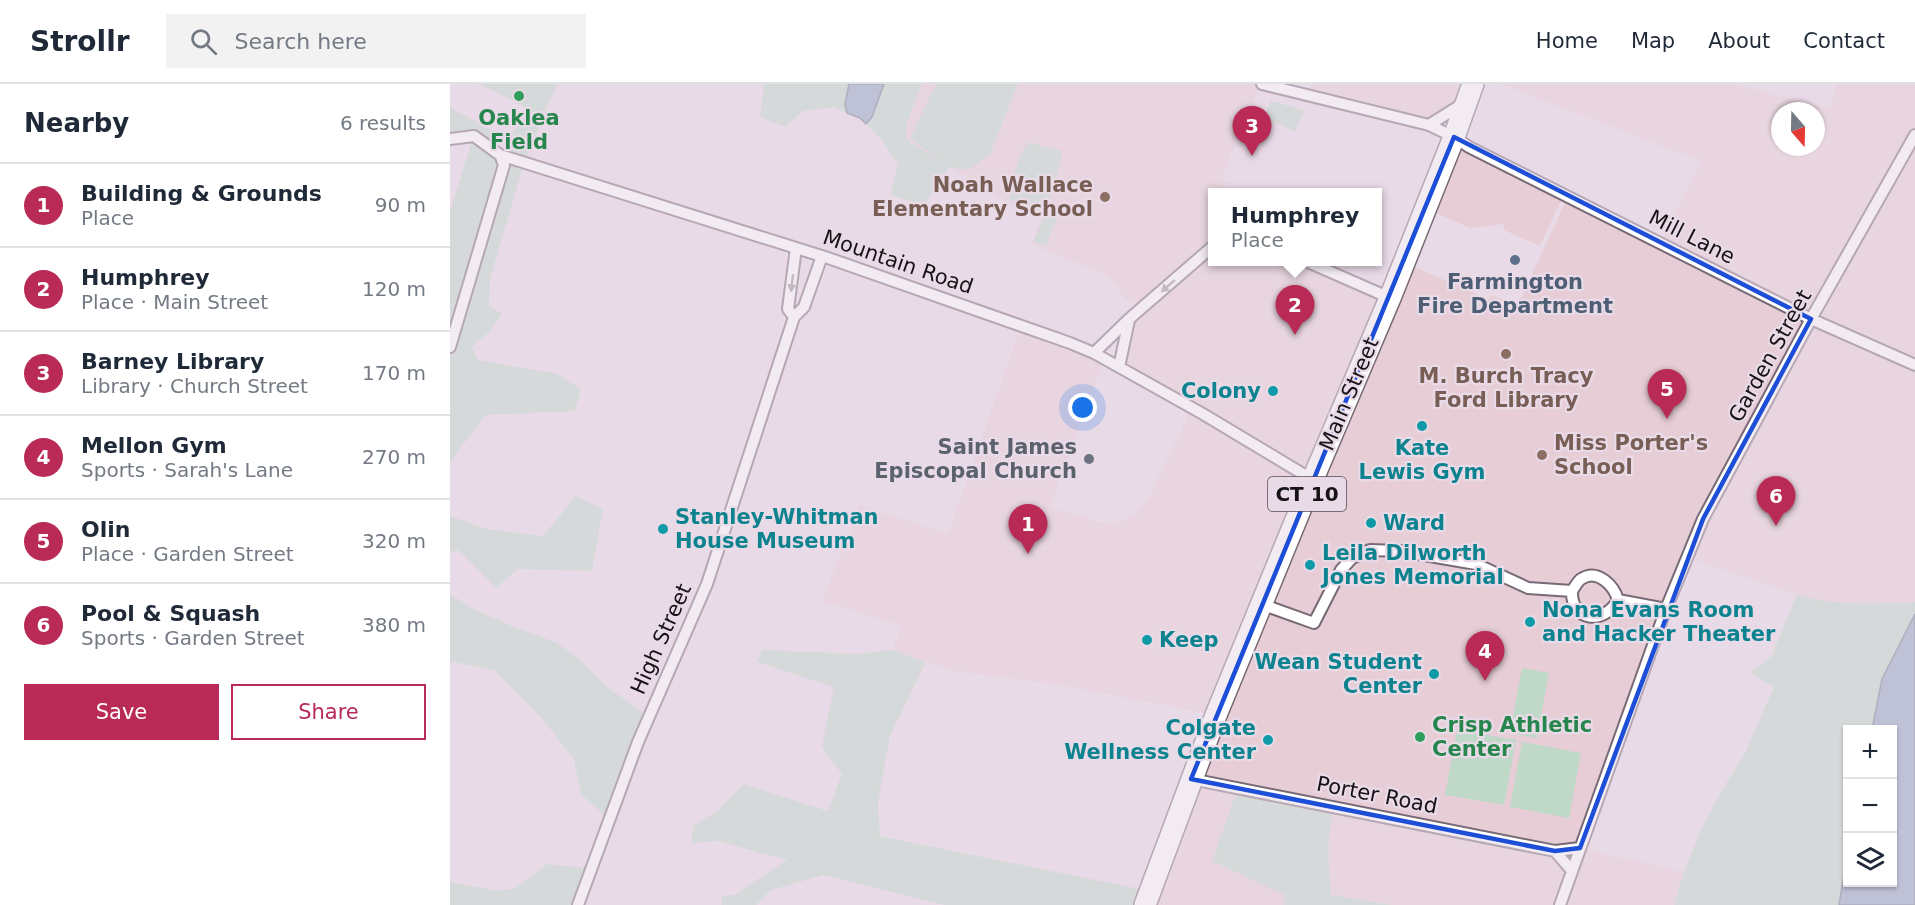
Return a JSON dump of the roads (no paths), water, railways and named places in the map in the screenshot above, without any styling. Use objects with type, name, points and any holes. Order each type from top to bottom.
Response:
[{"type":"highway","name":"Main Street","points":[[1145,905],[1191,779],[1261,604],[1390,298],[1470,93]]},
{"type":"street","name":"Mill Lane","points":[[1262,84],[1429,125],[1811,319],[1915,364]]},
{"type":"street","points":[[1429,125],[1470,93]]},
{"type":"street","name":"Garden Street","points":[[1560,905],[1666,609],[1703,519],[1811,319],[1915,135]]},
{"type":"street","name":"Mountain Road","points":[[450,139],[474,136],[500,155],[822,256],[1070,343],[1094,353],[1203,414],[1313,480]]},
{"type":"street","points":[[450,347],[504,165],[500,155]]},
{"type":"street","name":"High Street","points":[[794,316],[789,309],[796,248]]},
{"type":"street","points":[[1094,353],[1129,319],[1208,250]]},
{"type":"street","name":"High Street","points":[[578,905],[638,742],[707,584],[794,316],[804,307],[822,256]]},
{"type":"street","points":[[1319,266],[1390,298]]},
{"type":"street","points":[[1119,367],[1129,319]]},
{"type":"street","points":[[1261,604],[1314,623],[1341,570],[1352,558],[1370,550],[1401,551],[1476,564],[1528,588],[1572,591]]},
{"type":"street","points":[[1591,576],[1608,582],[1616,592],[1618,600],[1612,610],[1590,617],[1579,614],[1572,603],[1572,591],[1581,579],[1591,576]]},
{"type":"street","points":[[1618,600],[1666,609]]},
{"type":"street","name":"Porter Road","points":[[1191,779],[1555,851],[1580,848]]},
{"type":"street","points":[[1555,851],[1572,871]]},
{"type":"water","points":[[849,84],[884,84],[872,117],[866,124],[860,118],[847,113],[845,104]]},
{"type":"water","points":[[1915,614],[1915,905],[1839,905],[1843,881],[1843,887],[1897,887],[1897,725],[1873,725],[1882,679]]},
{"type":"place","name":"Oaklea Field","points":[[519,96]]},
{"type":"place","name":"Barney Library","points":[[1252,156]]},
{"type":"place","name":"Noah Wallace Elementary School","points":[[1105,197]]},
{"type":"place","name":"Farmington Fire Department","points":[[1515,260]]},
{"type":"place","name":"Humphrey","points":[[1295,335]]},
{"type":"place","name":"M. Burch Tracy Ford Library","points":[[1506,354]]},
{"type":"place","name":"Colony","points":[[1273,391]]},
{"type":"place","name":"Olin","points":[[1667,419]]},
{"type":"place","name":"Kate Lewis Gym","points":[[1422,426]]},
{"type":"place","name":"Miss Porter's School","points":[[1542,455]]},
{"type":"place","name":"Saint James Episcopal Church","points":[[1089,459]]},
{"type":"place","name":"Ward","points":[[1371,523]]},
{"type":"place","name":"Pool & Squash","points":[[1776,526]]},
{"type":"place","name":"Stanley-Whitman House Museum","points":[[663,529]]},
{"type":"place","name":"Building & Grounds","points":[[1028,554]]},
{"type":"place","name":"Leila Dilworth Jones Memorial","points":[[1310,565]]},
{"type":"place","name":"Nona Evans Room and Hacker Theater","points":[[1530,622]]},
{"type":"place","name":"Keep","points":[[1147,640]]},
{"type":"place","name":"Wean Student Center","points":[[1434,674]]},
{"type":"place","name":"Mellon Gym","points":[[1485,681]]},
{"type":"place","name":"Crisp Athletic Center","points":[[1420,737]]},
{"type":"place","name":"Colgate Wellness Center","points":[[1268,740]]}]
